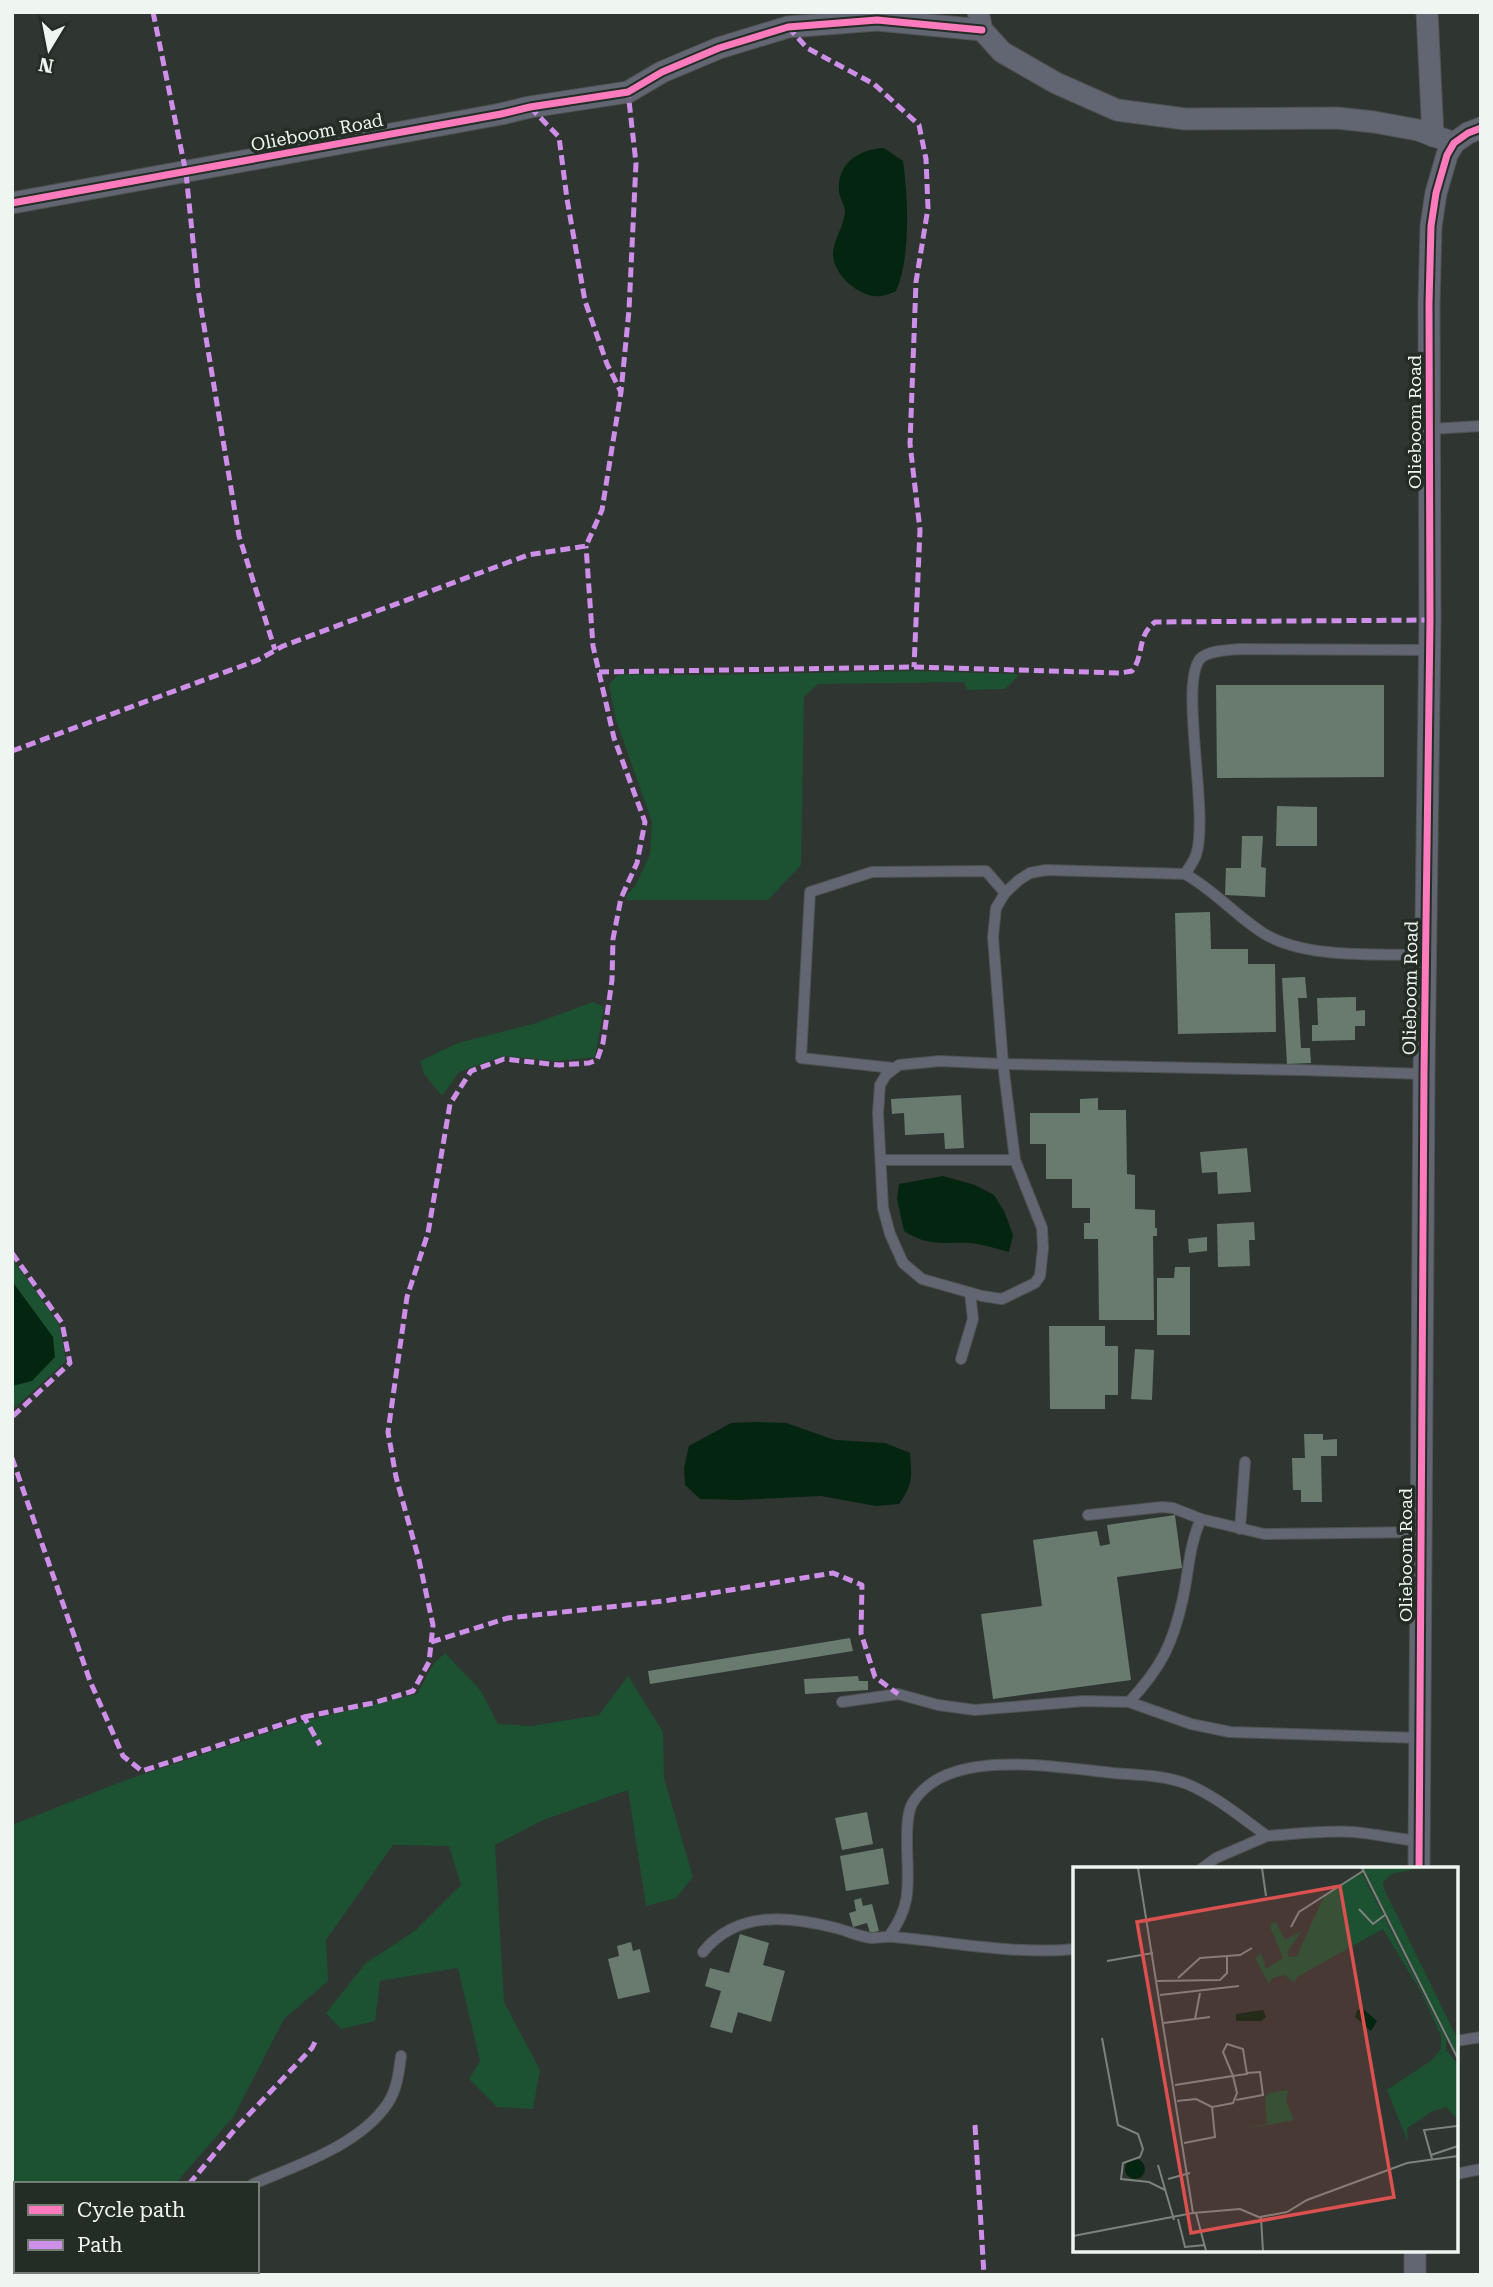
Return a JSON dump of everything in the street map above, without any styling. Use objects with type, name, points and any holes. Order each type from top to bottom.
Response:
[{"type":"street","points":[[1427,12],[1433,135]]},
{"type":"street","name":"Olieboom Road","points":[[12,203],[186,173],[530,107],[628,92],[662,72],[719,48],[788,27],[877,20],[980,21]]},
{"type":"street","points":[[980,21],[1002,51],[1021,64],[1117,110],[1185,119],[1337,118],[1374,122],[1433,135],[1454,143],[1481,128]]},
{"type":"street","name":"Olieboom Road","points":[[1419,1867],[1429,650],[1429,304],[1431,226],[1436,193],[1447,155],[1454,143]]},
{"type":"street","points":[[1415,2252],[1415,2275]]},
{"type":"lane","points":[[1430,429],[1481,426]]},
{"type":"lane","points":[[1185,874],[1196,855],[1200,815],[1192,686],[1196,664],[1204,656],[1239,649],[1429,650]]},
{"type":"lane","points":[[893,1068],[880,1085],[878,1113],[883,1208],[890,1234],[904,1263],[922,1279],[1002,1299],[1029,1287],[1040,1276],[1043,1248],[1042,1228],[1015,1160],[1003,1064],[993,937],[996,908],[1005,893],[1019,880],[1030,873],[1046,870],[1185,874],[1204,884],[1263,933],[1293,947],[1352,954],[1427,955]]},
{"type":"lane","points":[[1005,893],[986,871],[872,872],[810,892],[801,1058],[893,1068],[910,1062],[930,1061],[1424,1074]]},
{"type":"lane","points":[[882,1160],[1015,1160]]},
{"type":"lane","points":[[961,1359],[973,1319],[970,1293]]},
{"type":"lane","points":[[1240,1529],[1245,1462]]},
{"type":"lane","points":[[1088,1515],[1162,1507],[1240,1529],[1278,1536],[1420,1532]]},
{"type":"lane","points":[[1129,1702],[1156,1671],[1172,1637],[1184,1597],[1190,1551],[1201,1519]]},
{"type":"lane","points":[[842,1702],[898,1694],[938,1705],[975,1710],[1084,1701],[1129,1702],[1191,1724],[1230,1732],[1420,1738]]},
{"type":"lane","points":[[889,1936],[901,1921],[908,1898],[907,1827],[911,1805],[921,1791],[938,1779],[969,1768],[1013,1765],[1072,1768],[1170,1779],[1187,1784],[1219,1802],[1267,1836]]},
{"type":"lane","points":[[1204,1867],[1224,1854],[1267,1836],[1328,1831],[1358,1832],[1419,1841]]},
{"type":"lane","points":[[703,1952],[723,1933],[742,1924],[776,1919],[798,1919],[869,1938],[889,1936],[995,1948],[1073,1949]]},
{"type":"lane","points":[[1458,2040],[1481,2037]]},
{"type":"lane","points":[[258,2182],[322,2155],[364,2128],[391,2097],[398,2078],[401,2056]]},
{"type":"lane","points":[[1458,2174],[1481,2169]]},
{"type":"shaded area","points":[[884,148],[903,161],[907,209],[906,245],[896,291],[873,296],[864,294],[842,277],[833,253],[845,212],[839,191],[842,173],[851,159],[866,151]]},
{"type":"shaded area","points":[[914,671],[1018,676],[1005,689],[967,690],[964,682],[818,684],[804,697],[801,865],[768,900],[627,900],[626,896],[636,885],[650,854],[652,822],[615,717],[609,684],[619,674]]},
{"type":"shaded area","points":[[593,1002],[604,1007],[595,1057],[558,1061],[503,1056],[459,1072],[442,1096],[424,1074],[420,1061],[458,1043],[533,1024]]},
{"type":"shaded area","points":[[943,1176],[975,1185],[994,1195],[1004,1211],[1013,1235],[1009,1252],[975,1244],[929,1242],[904,1231],[897,1199],[899,1184]]},
{"type":"shaded area","points":[[12,1258],[59,1324],[66,1361],[12,1410]]},
{"type":"shaded area","points":[[12,1281],[53,1337],[55,1357],[32,1381],[12,1386]]},
{"type":"shaded area","points":[[731,1423],[786,1423],[835,1440],[885,1443],[910,1453],[911,1474],[907,1491],[899,1504],[876,1506],[821,1496],[700,1499],[685,1485],[684,1468],[689,1446]]},
{"type":"shaded area","points":[[445,1653],[481,1691],[498,1724],[531,1726],[599,1715],[628,1676],[663,1732],[664,1778],[693,1877],[676,1898],[646,1906],[628,1790],[543,1820],[495,1845],[504,2002],[540,2070],[533,2109],[497,2107],[469,2079],[480,2061],[458,1968],[380,1981],[375,2021],[341,2029],[326,2013],[366,1963],[416,1930],[461,1885],[449,1846],[393,1845],[326,1940],[328,1981],[284,2019],[234,2116],[177,2182],[14,2182],[12,2272],[12,1825],[126,1780],[300,1722],[417,1694],[434,1663]]},
{"type":"building","points":[[1216,685],[1384,685],[1384,777],[1217,778]]},
{"type":"building","points":[[1277,806],[1317,807],[1317,846],[1276,846]]},
{"type":"building","points":[[1242,836],[1263,836],[1261,867],[1266,868],[1265,897],[1225,895],[1226,868],[1241,868]]},
{"type":"building","points":[[1210,912],[1211,949],[1248,949],[1248,964],[1275,964],[1276,1032],[1178,1034],[1175,913]]},
{"type":"building","points":[[1305,977],[1307,998],[1298,998],[1301,1048],[1310,1048],[1311,1063],[1287,1064],[1282,978]]},
{"type":"building","points":[[1356,997],[1356,1011],[1365,1010],[1365,1026],[1355,1026],[1355,1040],[1312,1041],[1312,1025],[1318,1025],[1317,998]]},
{"type":"building","points":[[961,1095],[964,1148],[945,1149],[944,1133],[905,1135],[904,1113],[892,1114],[891,1099]]},
{"type":"building","points":[[1098,1098],[1098,1110],[1126,1110],[1127,1174],[1135,1175],[1135,1209],[1155,1210],[1157,1236],[1153,1236],[1154,1320],[1099,1320],[1098,1239],[1084,1239],[1084,1223],[1090,1223],[1090,1208],[1072,1208],[1072,1179],[1046,1179],[1046,1144],[1030,1144],[1030,1113],[1080,1113],[1080,1099]]},
{"type":"building","points":[[1247,1148],[1251,1192],[1218,1194],[1217,1172],[1202,1173],[1200,1152]]},
{"type":"building","points":[[1254,1222],[1255,1240],[1249,1240],[1250,1266],[1218,1267],[1217,1224]]},
{"type":"building","points":[[1207,1237],[1207,1251],[1189,1253],[1188,1239]]},
{"type":"building","points":[[1175,1267],[1190,1267],[1190,1335],[1157,1335],[1157,1278],[1174,1278]]},
{"type":"building","points":[[1049,1326],[1105,1326],[1105,1346],[1118,1346],[1118,1395],[1105,1395],[1105,1409],[1050,1409]]},
{"type":"building","points":[[1135,1349],[1154,1350],[1152,1400],[1131,1399]]},
{"type":"building","points":[[1304,1434],[1323,1434],[1323,1440],[1337,1439],[1337,1456],[1321,1456],[1322,1502],[1301,1502],[1301,1490],[1293,1490],[1292,1458],[1305,1458]]},
{"type":"building","points":[[1175,1515],[1182,1568],[1117,1577],[1131,1680],[993,1699],[981,1614],[1042,1606],[1033,1540],[1097,1531],[1100,1546],[1110,1544],[1107,1525]]},
{"type":"building","points":[[850,1638],[853,1651],[650,1684],[648,1671]]},
{"type":"building","points":[[858,1676],[859,1681],[868,1681],[868,1690],[805,1694],[804,1679]]},
{"type":"building","points":[[867,1812],[873,1844],[842,1850],[835,1818]]},
{"type":"building","points":[[883,1848],[889,1884],[846,1891],[840,1856]]},
{"type":"building","points":[[861,1898],[863,1906],[872,1904],[879,1931],[870,1933],[867,1923],[853,1927],[849,1913],[856,1911],[854,1900]]},
{"type":"building","points":[[740,1934],[769,1943],[763,1965],[785,1971],[771,2022],[738,2012],[732,2033],[710,2027],[721,1991],[705,1986],[710,1968],[729,1973]]},
{"type":"building","points":[[631,1942],[633,1951],[640,1949],[650,1992],[618,1999],[608,1959],[619,1956],[617,1946]]},
{"type":"marked path","points":[[153,12],[186,173],[198,290],[239,536],[275,650]]},
{"type":"marked path","points":[[788,27],[807,48],[874,84],[919,125],[926,159],[928,208],[916,282],[910,444],[920,530],[914,667]]},
{"type":"marked path","points":[[12,751],[258,660],[283,646],[528,555],[586,546],[602,510],[621,392],[629,310],[636,163],[628,92]]},
{"type":"marked path","points":[[530,107],[559,137],[585,301],[607,364],[621,392]]},
{"type":"marked path","points":[[304,1717],[373,1703],[413,1691],[429,1662],[433,1625],[419,1560],[396,1477],[388,1432],[407,1297],[428,1233],[450,1104],[471,1071],[504,1059],[559,1065],[589,1063],[597,1060],[603,1043],[612,980],[613,939],[621,898],[637,863],[645,822],[614,738],[593,646],[586,546]]},
{"type":"marked path","points":[[599,672],[914,667],[1120,673],[1132,671],[1145,634],[1155,622],[1430,620]]},
{"type":"marked path","points":[[12,1253],[62,1323],[70,1363],[12,1417]]},
{"type":"marked path","points":[[12,1458],[90,1681],[123,1756],[142,1771],[304,1717],[320,1745]]},
{"type":"marked path","points":[[431,1642],[508,1618],[664,1601],[833,1573],[862,1585],[861,1633],[875,1677],[898,1694]]},
{"type":"marked path","points":[[191,2182],[237,2127],[312,2048],[316,2040]]},
{"type":"marked path","points":[[975,2125],[984,2275]]},
{"type":"cycle path","points":[[12,203],[530,107],[628,92],[662,72],[719,48],[788,27],[877,20],[982,30]]},
{"type":"cycle path","points":[[1419,1867],[1431,226],[1436,193],[1447,155],[1454,143],[1481,128]]}]
